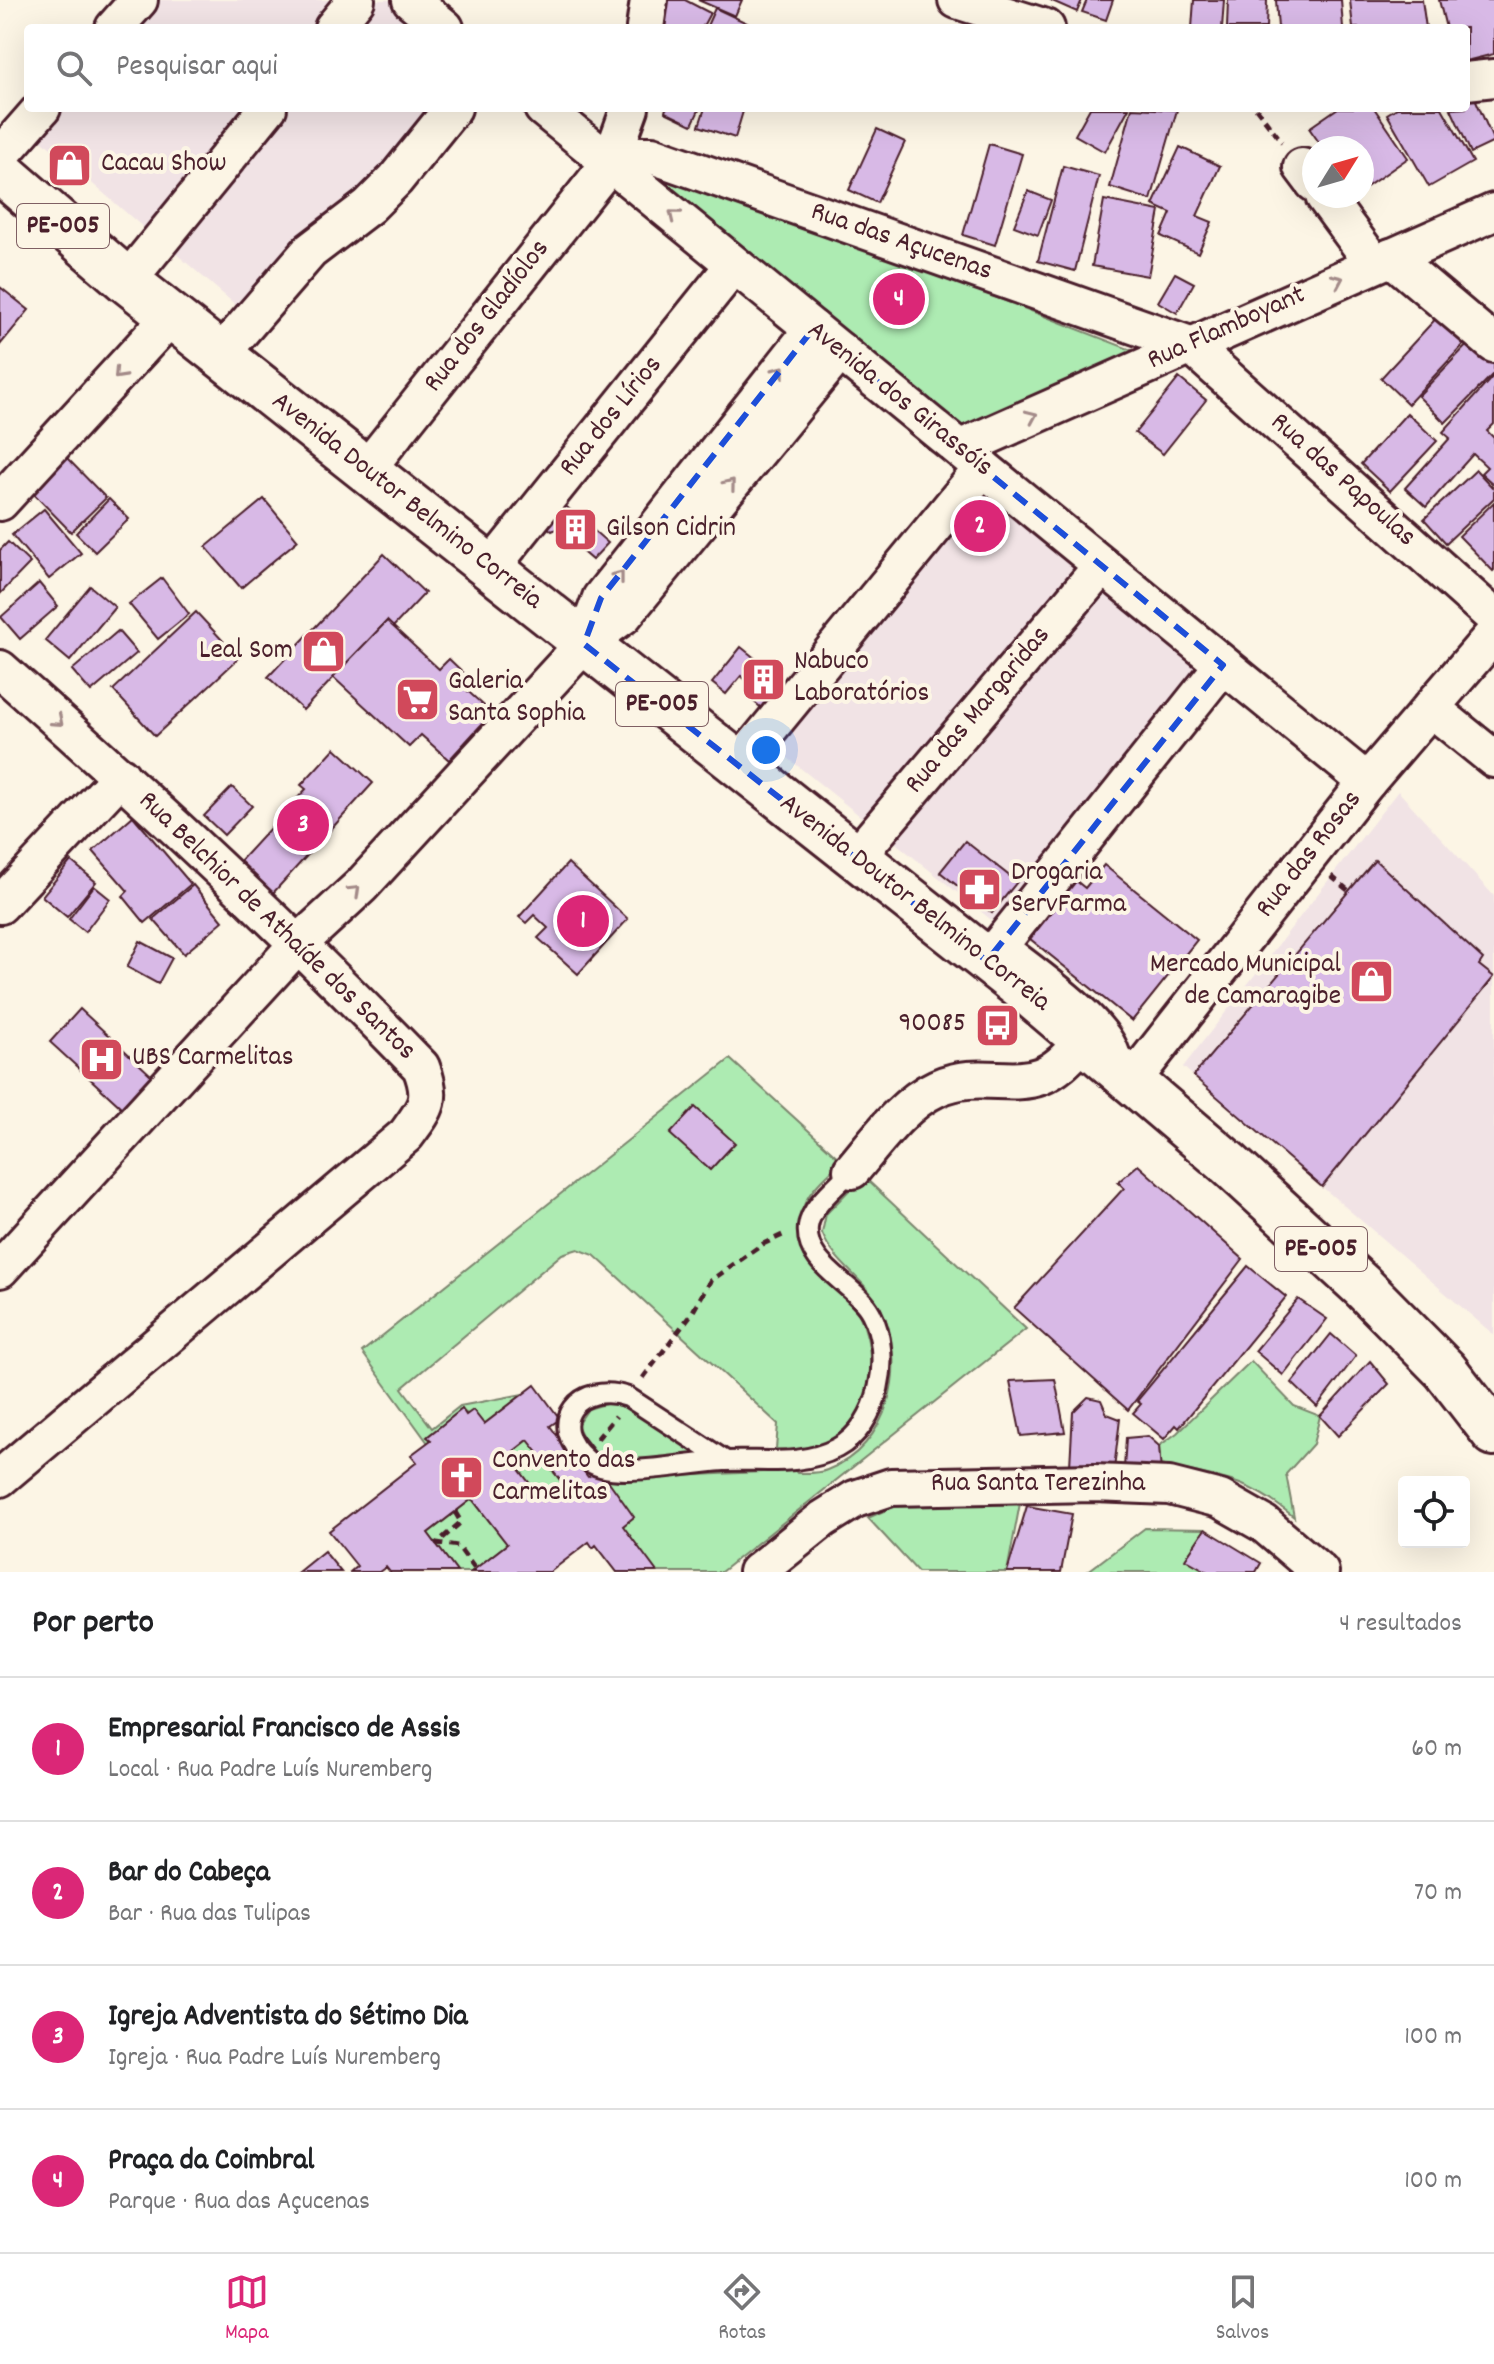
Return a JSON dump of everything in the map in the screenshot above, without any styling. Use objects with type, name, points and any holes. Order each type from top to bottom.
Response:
[{"type":"main road","name":"Avenida Doutor Belmino Correia","points":[[0,171],[127,281],[856,857],[995,950],[1084,1041],[1362,1286],[1445,1370],[1494,1433]]},
{"type":"street","points":[[118,24],[139,0]]},
{"type":"street","points":[[336,24],[356,0]]},
{"type":"street","points":[[411,0],[440,24]]},
{"type":"street","points":[[646,24],[649,0]]},
{"type":"street","points":[[957,0],[1033,24]]},
{"type":"street","points":[[1470,81],[1494,78]]},
{"type":"street","points":[[0,156],[38,112]]},
{"type":"street","points":[[127,281],[265,112]]},
{"type":"street","points":[[220,355],[310,251],[369,206],[395,180],[450,112]]},
{"type":"street","name":"Avenida dos Girassóis","points":[[548,112],[1367,782]]},
{"type":"street","name":"Rua dos Gladíolos","points":[[366,470],[610,163],[629,112]]},
{"type":"street","name":"Rua das Açucenas","points":[[610,163],[634,155],[652,155],[1190,345]]},
{"type":"street","points":[[1335,208],[1383,260],[1494,344]]},
{"type":"street","name":"Rua Flamboyant","points":[[972,458],[1190,345],[1494,212]]},
{"type":"street","name":"Rua dos Lírios","points":[[490,569],[734,265]]},
{"type":"street","points":[[0,502],[171,316]]},
{"type":"street","points":[[0,1269],[298,944],[361,886],[584,644],[601,598],[827,340]]},
{"type":"street","name":"Rua das Papoulas","points":[[1190,345],[1494,617]]},
{"type":"street","points":[[739,765],[972,458]]},
{"type":"street","name":"Rua das Margaridas","points":[[856,857],[1102,566]]},
{"type":"street","name":"Rua das Rosas","points":[[1126,1076],[1367,782],[1494,634]]},
{"type":"street","points":[[995,950],[1223,665]]},
{"type":"street","name":"Rua Belchior de Athaíde dos Santos","points":[[0,669],[121,776],[298,944],[421,1067],[430,1090],[424,1111],[406,1135],[0,1478]]},
{"type":"street","points":[[1431,708],[1494,759]]},
{"type":"street","points":[[0,905],[121,776]]},
{"type":"street","points":[[852,1170],[908,1107],[933,1090],[973,1077],[1020,1080],[1041,1076],[1060,1065],[1084,1041]]},
{"type":"street","name":"Rua Santa Terezinha","points":[[757,1572],[823,1519],[855,1499],[891,1487],[1094,1483],[1169,1486],[1220,1499],[1264,1524],[1320,1572]]},
{"type":"lane","points":[[995,950],[1098,1017],[1115,1036],[1126,1076]]},
{"type":"lane","points":[[726,1461],[628,1397],[602,1392],[567,1405],[567,1430],[572,1442],[587,1461],[604,1468],[628,1470],[726,1461],[791,1461],[816,1457],[851,1439],[869,1417],[875,1399],[879,1363],[871,1313],[819,1260],[810,1244],[808,1229],[816,1209],[852,1170]]},
{"type":"path","points":[[1259,112],[1302,167]]},
{"type":"path","points":[[590,1445],[604,1433],[679,1331],[710,1281],[763,1244],[783,1234],[808,1229]]},
{"type":"path","points":[[455,1512],[461,1522],[437,1543],[458,1546],[475,1569]]},
{"type":"highlighted area","points":[[813,329],[1223,665],[987,961],[584,644],[601,598]]},
{"type":"shaded area","points":[[152,0],[337,0],[316,24],[131,24]]},
{"type":"shaded area","points":[[365,0],[398,0],[426,24],[344,24]]},
{"type":"shaded area","points":[[57,112],[242,112],[144,228],[37,136]]},
{"type":"shaded area","points":[[270,112],[439,112],[244,312],[160,240]]},
{"type":"shaded area","points":[[982,477],[1088,563],[875,828],[768,742]]},
{"type":"shaded area","points":[[1105,576],[1212,662],[999,926],[892,840]]},
{"type":"shaded area","name":"Mercado Municipal de Camaragibe","points":[[1398,791],[1494,896],[1494,1335],[1183,1067]]},
{"type":"green space","points":[[652,172],[688,178],[1147,356],[972,434],[657,190],[649,179]]},
{"type":"green space","points":[[730,1059],[842,1161],[824,1177],[805,1203],[801,1213],[800,1238],[809,1261],[852,1304],[865,1330],[869,1346],[869,1380],[859,1412],[849,1426],[819,1447],[785,1453],[785,1449],[776,1449],[778,1424],[594,1255],[578,1249],[562,1254],[402,1388],[432,1428],[460,1406],[523,1394],[484,1424],[461,1410],[428,1436],[431,1440],[428,1443],[362,1352]]},
{"type":"green space","points":[[863,1176],[1026,1329],[721,1572],[617,1572],[597,1546],[623,1526],[607,1479],[783,1471],[784,1466],[793,1468],[797,1473],[820,1472],[848,1459],[866,1443],[879,1424],[893,1378],[889,1331],[875,1298],[834,1254],[822,1233],[826,1214]]},
{"type":"green space","points":[[1251,1361],[1294,1406],[1320,1416],[1313,1444],[1286,1474],[1294,1517],[1246,1486],[1160,1465],[1159,1446],[1177,1433]]},
{"type":"green space","points":[[612,1402],[623,1404],[699,1453],[694,1460],[593,1458],[577,1425],[588,1409]]},
{"type":"green space","points":[[528,1440],[564,1485],[543,1501],[515,1464],[521,1459],[514,1451]]},
{"type":"green space","points":[[915,1497],[1021,1498],[1007,1572],[918,1572],[868,1518]]},
{"type":"green space","points":[[472,1499],[507,1544],[471,1572],[457,1572],[428,1533]]},
{"type":"green space","points":[[1145,1528],[1205,1529],[1186,1558],[1208,1572],[1087,1572]]},
{"type":"building","points":[[668,0],[685,0],[710,13],[704,24],[656,23]]},
{"type":"building","points":[[698,0],[742,0],[735,16]]},
{"type":"building","points":[[1050,0],[1082,0],[1077,12]]},
{"type":"building","points":[[1087,0],[1113,0],[1106,20],[1082,12]]},
{"type":"building","points":[[1194,0],[1224,0],[1222,24],[1192,24]]},
{"type":"building","points":[[1228,0],[1267,0],[1266,24],[1227,24]]},
{"type":"building","points":[[1276,0],[1341,0],[1343,24],[1278,24]]},
{"type":"building","points":[[1350,0],[1422,0],[1425,24],[1353,24]]},
{"type":"building","points":[[1439,0],[1494,0],[1494,54],[1470,60],[1470,24],[1445,24]]},
{"type":"building","points":[[715,8],[747,23],[747,24],[708,24]]},
{"type":"building","points":[[1475,98],[1494,142],[1471,153],[1452,112],[1470,112],[1470,100]]},
{"type":"building","points":[[665,112],[698,112],[692,125]]},
{"type":"building","points":[[704,112],[743,112],[735,138],[699,126]]},
{"type":"building","points":[[1088,112],[1127,112],[1105,152],[1075,135]]},
{"type":"building","points":[[1131,112],[1176,112],[1151,200],[1110,187]]},
{"type":"building","points":[[1332,112],[1377,112],[1408,158],[1374,182],[1374,136],[1315,136],[1309,128]]},
{"type":"building","points":[[1444,112],[1473,162],[1429,187],[1387,114]]},
{"type":"building","points":[[877,129],[905,142],[877,203],[849,190]]},
{"type":"building","points":[[989,144],[1022,154],[995,245],[963,235]]},
{"type":"building","points":[[1180,147],[1220,166],[1197,216],[1212,222],[1198,253],[1161,236],[1171,213],[1153,205]]},
{"type":"building","points":[[1063,166],[1099,176],[1075,271],[1038,261]]},
{"type":"building","points":[[1028,191],[1051,200],[1038,235],[1014,226]]},
{"type":"building","points":[[1104,200],[1160,211],[1148,276],[1092,266]]},
{"type":"building","points":[[1175,273],[1194,283],[1177,313],[1158,302]]},
{"type":"building","points":[[0,287],[29,310],[0,345]]},
{"type":"building","points":[[1440,314],[1468,340],[1408,404],[1381,378]]},
{"type":"building","points":[[1471,341],[1494,364],[1494,373],[1445,423],[1418,396]]},
{"type":"building","points":[[1494,375],[1494,424],[1487,431],[1494,438],[1494,485],[1481,473],[1487,467],[1473,454],[1426,507],[1405,488],[1450,438],[1443,432]]},
{"type":"building","points":[[1179,378],[1206,400],[1163,454],[1135,433]]},
{"type":"building","points":[[1407,413],[1437,441],[1390,491],[1361,464]]},
{"type":"building","points":[[66,457],[106,498],[71,532],[31,491]]},
{"type":"building","points":[[1476,470],[1494,489],[1494,498],[1446,543],[1424,519]]},
{"type":"building","points":[[109,499],[129,519],[95,552],[76,533]]},
{"type":"building","points":[[264,499],[298,540],[241,588],[206,547]]},
{"type":"building","name":"Gilson Cidrin","points":[[560,501],[608,543],[592,560],[556,529],[552,531],[541,522]]},
{"type":"building","points":[[1494,502],[1494,570],[1493,571],[1459,536]]},
{"type":"building","points":[[44,509],[81,553],[49,579],[12,535]]},
{"type":"building","points":[[8,542],[30,563],[0,594],[0,550]]},
{"type":"building","name":"Leal Som","points":[[384,554],[425,593],[393,627],[387,621],[303,710],[268,677]]},
{"type":"building","points":[[162,578],[189,614],[158,639],[129,604]]},
{"type":"building","points":[[39,583],[58,606],[20,639],[1,617]]},
{"type":"building","points":[[90,586],[115,607],[70,661],[45,640]]},
{"type":"building","points":[[196,612],[239,658],[155,736],[113,690]]},
{"type":"building","name":"Galeria Santa Sophia","points":[[387,621],[439,669],[449,659],[469,678],[462,686],[492,713],[449,760],[421,735],[409,747],[333,677]]},
{"type":"building","points":[[118,631],[137,653],[91,692],[72,670]]},
{"type":"building","name":"Nabuco Laboratórios","points":[[741,647],[787,684],[765,711],[753,701],[761,692],[741,676],[726,694],[712,683]]},
{"type":"building","points":[[335,748],[373,783],[273,893],[239,862],[306,789],[301,785]]},
{"type":"building","points":[[232,787],[252,806],[224,835],[204,816]]},
{"type":"building","points":[[133,816],[191,884],[145,923],[123,896],[128,891],[93,851]]},
{"type":"building","points":[[965,841],[1017,882],[992,913],[940,872]]},
{"type":"building","points":[[1375,860],[1483,959],[1479,965],[1494,977],[1322,1187],[1193,1076]]},
{"type":"building","points":[[71,861],[96,882],[67,917],[42,896]]},
{"type":"building","points":[[568,863],[628,919],[578,974],[538,938],[548,928],[534,915],[526,923],[519,917]]},
{"type":"building","points":[[1104,865],[1197,940],[1132,1021],[1024,934],[1070,876],[1085,888]]},
{"type":"building","points":[[193,885],[223,921],[184,954],[153,919]]},
{"type":"building","points":[[94,886],[110,899],[85,932],[69,919]]},
{"type":"building","points":[[140,941],[172,958],[158,984],[127,967]]},
{"type":"building","name":"UBS Carmelitas","points":[[80,1009],[152,1076],[122,1108],[50,1042]]},
{"type":"building","points":[[695,1107],[735,1143],[710,1170],[670,1134]]},
{"type":"building","points":[[1138,1165],[1243,1259],[1128,1410],[1014,1308],[1124,1188],[1118,1182]]},
{"type":"building","points":[[1248,1266],[1286,1297],[1179,1428],[1176,1425],[1164,1439],[1133,1413],[1141,1404],[1137,1401]]},
{"type":"building","points":[[1298,1299],[1327,1319],[1283,1375],[1255,1351]]},
{"type":"building","points":[[1331,1334],[1356,1356],[1317,1407],[1292,1383]]},
{"type":"building","points":[[1370,1361],[1389,1384],[1338,1436],[1320,1416]]},
{"type":"building","points":[[1055,1379],[1065,1432],[1021,1436],[1010,1381]]},
{"type":"building","name":"Convento das Carmelitas","points":[[535,1385],[560,1419],[550,1426],[562,1442],[577,1429],[594,1451],[578,1464],[588,1477],[600,1469],[634,1517],[623,1526],[657,1572],[617,1572],[596,1545],[593,1548],[589,1542],[550,1572],[471,1572],[507,1544],[472,1499],[428,1533],[457,1572],[390,1572],[386,1567],[379,1572],[350,1572],[357,1566],[329,1531],[417,1462],[411,1455],[431,1440],[427,1437],[462,1409],[466,1415],[473,1410],[484,1424]],"holes":[[[528,1440],[564,1485],[543,1501],[515,1464],[521,1460],[514,1451]]]},
{"type":"building","points":[[1088,1397],[1101,1400],[1107,1414],[1120,1419],[1114,1469],[1070,1466],[1073,1412]]},
{"type":"building","points":[[1148,1436],[1159,1446],[1161,1473],[1124,1468],[1126,1438]]},
{"type":"building","points":[[1027,1506],[1072,1514],[1061,1572],[1007,1572]]},
{"type":"building","points":[[1205,1529],[1261,1563],[1256,1572],[1208,1572],[1185,1559]]},
{"type":"building","points":[[324,1551],[341,1572],[298,1572]]},
{"type":"place","name":"Cacau Show","points":[[70,165]]},
{"type":"place","name":"Praça da Coimbral","points":[[899,299]]},
{"type":"place","name":"Bar do Cabeça","points":[[980,526]]},
{"type":"place","name":"Gilson Cidrin","points":[[575,530]]},
{"type":"place","name":"Leal Som","points":[[324,652]]},
{"type":"place","name":"Nabuco Laboratórios","points":[[763,679]]},
{"type":"place","name":"Galeria Santa Sophia","points":[[417,699]]},
{"type":"place","name":"Igreja Adventista do Sétimo Dia","points":[[303,825]]},
{"type":"place","name":"Drogaria ServFarma","points":[[980,890]]},
{"type":"place","name":"Empresarial Francisco de Assis","points":[[583,921]]},
{"type":"place","name":"Mercado Municipal de Camaragibe","points":[[1372,982]]},
{"type":"place","name":"90085","points":[[997,1025]]},
{"type":"place","name":"UBS Carmelitas","points":[[101,1059]]},
{"type":"place","name":"Convento das Carmelitas","points":[[461,1478]]}]
